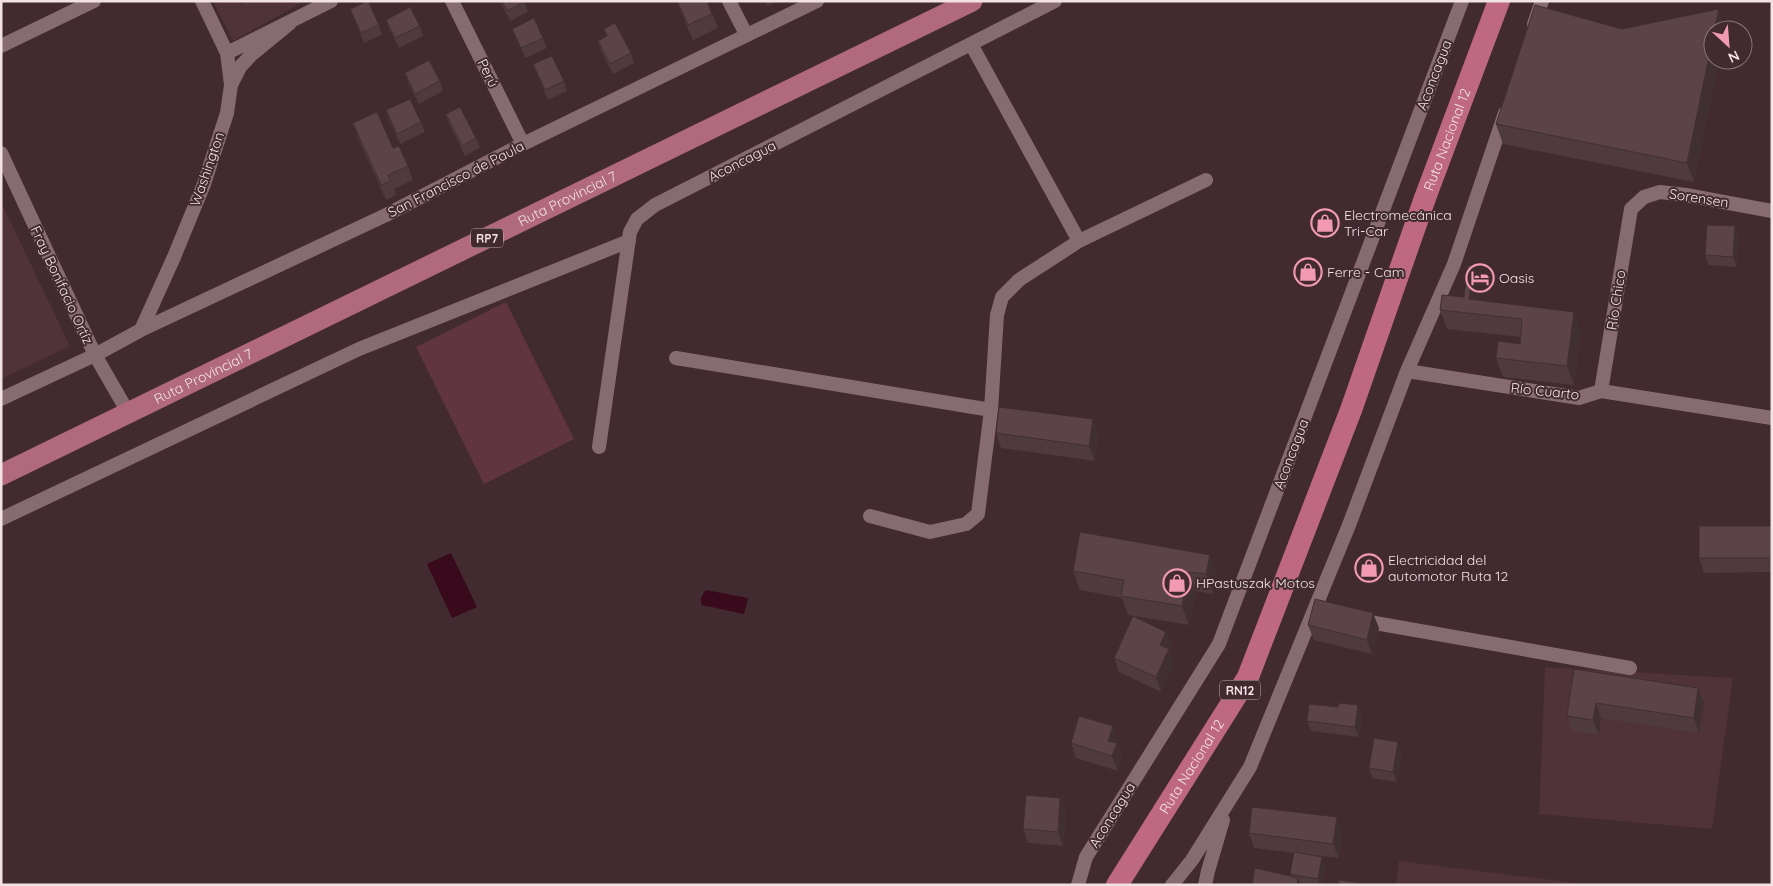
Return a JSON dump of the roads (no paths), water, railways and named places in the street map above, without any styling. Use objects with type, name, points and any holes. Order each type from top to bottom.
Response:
[{"type":"highway","name":"Ruta Nacional 12","points":[[1325,477],[1328,454],[1492,1]]},
{"type":"highway","name":"Ruta Nacional 12","points":[[1116,885],[1248,677],[1351,410],[1425,198],[1499,1]]},
{"type":"main road","name":"Ruta Provincial 7","points":[[1,475],[972,1]]},
{"type":"street","points":[[1,46],[94,1]]},
{"type":"street","points":[[202,1],[227,54],[231,85]]},
{"type":"street","points":[[227,54],[331,1]]},
{"type":"street","name":"Perú","points":[[452,1],[522,144]]},
{"type":"street","points":[[730,1],[746,34]]},
{"type":"street","name":"San Francisco de Paula","points":[[1,399],[95,355],[141,330],[386,215],[522,144],[817,1]]},
{"type":"street","name":"Aconcagua","points":[[599,446],[628,241],[630,232],[637,219],[655,206],[1055,1]]},
{"type":"street","name":"Aconcagua","points":[[1078,885],[1086,857],[1219,644],[1462,1]]},
{"type":"street","points":[[1530,39],[1542,1]]},
{"type":"street","name":"Washington","points":[[141,330],[204,184],[226,113],[231,85],[240,67],[290,23]]},
{"type":"street","points":[[971,44],[1079,241]]},
{"type":"street","points":[[1172,885],[1192,860],[1250,767],[1318,613],[1349,524],[1407,371],[1454,264],[1508,105]]},
{"type":"street","name":"Fray Bonifacio Ortíz","points":[[1,154],[95,355],[129,414]]},
{"type":"street","points":[[870,516],[930,532],[966,524],[978,514],[991,410],[997,315],[1002,297],[1019,280],[1079,241],[1206,180]]},
{"type":"street","name":"Sorensen","points":[[1631,209],[1644,197],[1660,192],[1686,195],[1772,212]]},
{"type":"street","name":"Río Chico","points":[[1601,391],[1631,209]]},
{"type":"street","points":[[1,519],[359,350],[628,241]]},
{"type":"street","points":[[676,358],[991,410]]},
{"type":"street","name":"Río Cuarto","points":[[1407,371],[1579,398],[1601,391],[1772,418]]},
{"type":"street","points":[[1342,617],[1630,668]]},
{"type":"street","points":[[1206,885],[1208,871],[1228,802]]},
{"type":"place","name":"Electromecánica Tri-Car","points":[[1325,223]]},
{"type":"place","name":"Ferre - Cam","points":[[1308,272]]},
{"type":"place","name":"Oasis","points":[[1480,278]]},
{"type":"place","name":"Electricidad del automotor Ruta 12","points":[[1369,568]]},
{"type":"place","name":"HPastuszak Motos","points":[[1177,583]]}]
